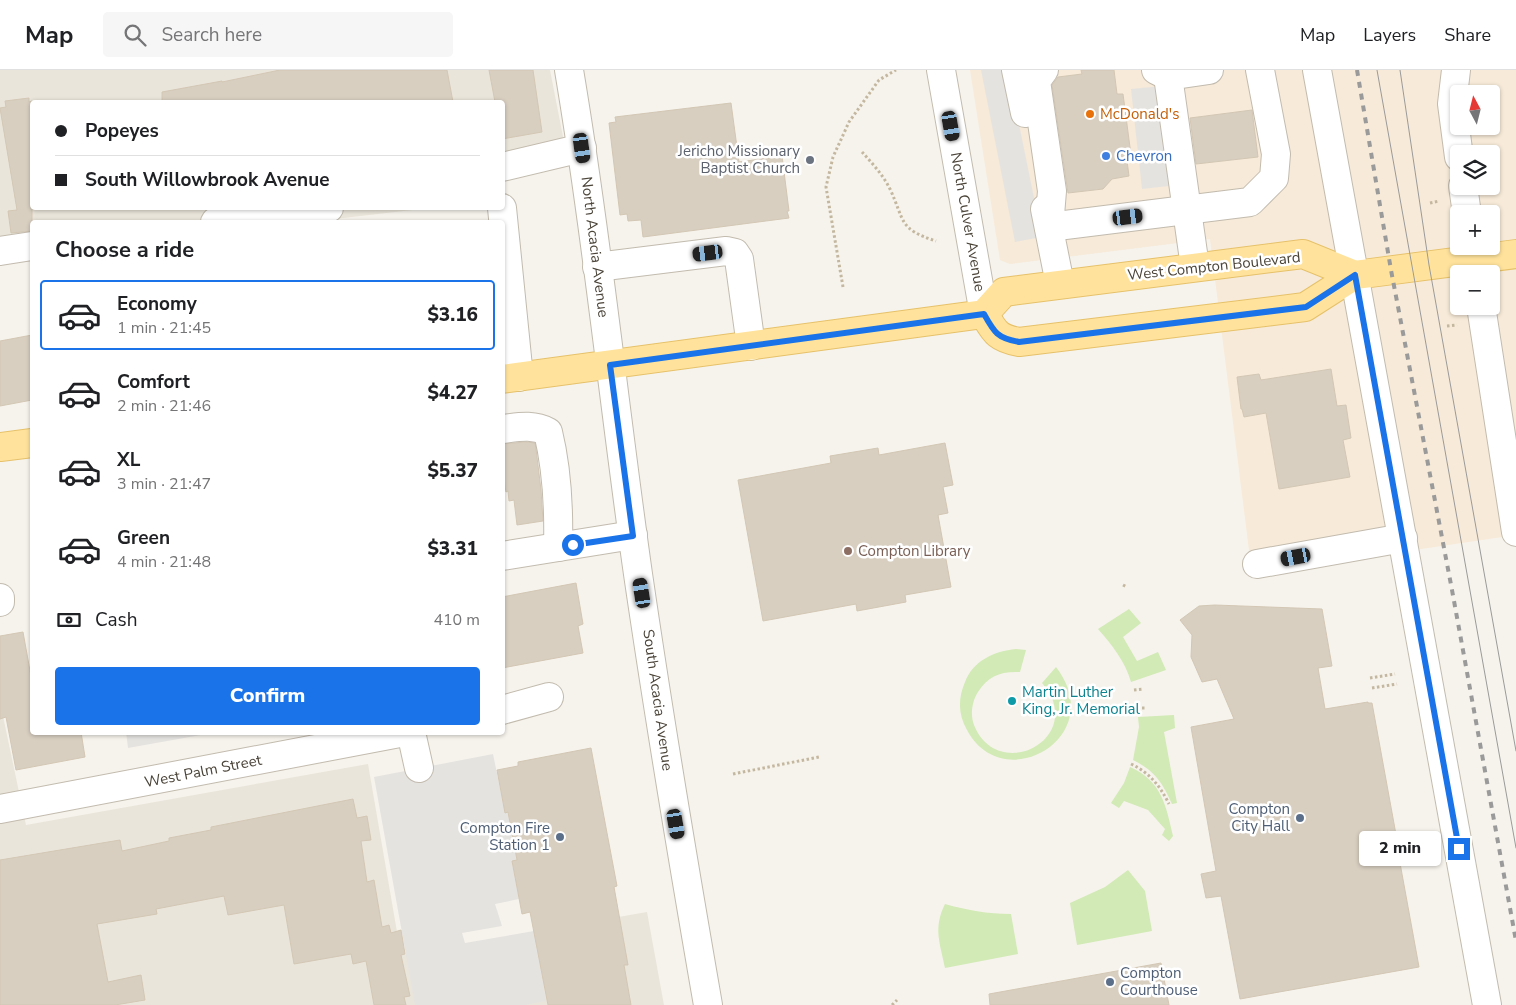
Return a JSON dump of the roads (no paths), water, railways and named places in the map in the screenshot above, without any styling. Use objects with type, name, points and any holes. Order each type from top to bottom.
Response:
[{"type":"main road","name":"West Compton Boulevard","points":[[984,314],[1004,292],[1303,254],[1355,275]]},
{"type":"main road","points":[[511,378],[984,314],[995,333],[1005,340],[1019,342],[1306,307],[1355,275],[1516,254]]},
{"type":"main road","points":[[0,447],[30,443]]},
{"type":"street","name":"North Acacia Avenue","points":[[569,70],[582,148],[610,365]]},
{"type":"street","name":"North Culver Avenue","points":[[940,70],[984,314]]},
{"type":"street","points":[[1016,70],[1060,284]]},
{"type":"street","points":[[1044,70],[1036,81],[1052,191],[1049,227]]},
{"type":"street","points":[[1195,267],[1163,72],[1209,70]]},
{"type":"street","points":[[1049,227],[1250,202],[1274,178],[1276,154],[1260,70]]},
{"type":"street","points":[[1317,70],[1487,1005]]},
{"type":"street","points":[[1456,70],[1452,104],[1457,145]]},
{"type":"street","points":[[505,166],[582,148]]},
{"type":"street","points":[[231,220],[313,210]]},
{"type":"street","points":[[0,251],[30,246]]},
{"type":"street","points":[[598,267],[726,251],[735,253],[739,259],[751,346]]},
{"type":"street","points":[[505,265],[511,378]]},
{"type":"street","points":[[1483,315],[1514,495],[1516,532]]},
{"type":"street","name":"South Acacia Avenue","points":[[610,365],[673,806],[708,1005]]},
{"type":"street","points":[[505,429],[523,426],[539,427],[548,432],[559,514],[558,547]]},
{"type":"street","points":[[505,556],[633,536]]},
{"type":"street","points":[[1258,564],[1403,538]]},
{"type":"street","points":[[505,709],[549,697]]},
{"type":"street","name":"West Palm Street","points":[[0,809],[390,735]]},
{"type":"street","points":[[412,735],[418,768]]},
{"type":"tram line","points":[[1377,70],[1516,848]]},
{"type":"tram line","points":[[1400,70],[1429,265],[1516,751]]},
{"type":"railway","points":[[1357,70],[1391,270],[1516,941]]},
{"type":"place","name":"McDonald's","points":[[1090,114]]},
{"type":"place","name":"Chevron","points":[[1106,156]]},
{"type":"place","name":"Jericho Missionary Baptist Church","points":[[810,160]]},
{"type":"place","name":"Compton Library","points":[[848,551]]},
{"type":"place","name":"Martin Luther King, Jr. Memorial","points":[[1012,701]]},
{"type":"place","name":"Compton City Hall","points":[[1300,818]]},
{"type":"place","name":"Compton Fire Station 1","points":[[560,837]]},
{"type":"place","name":"Compton Courthouse","points":[[1110,982]]}]
